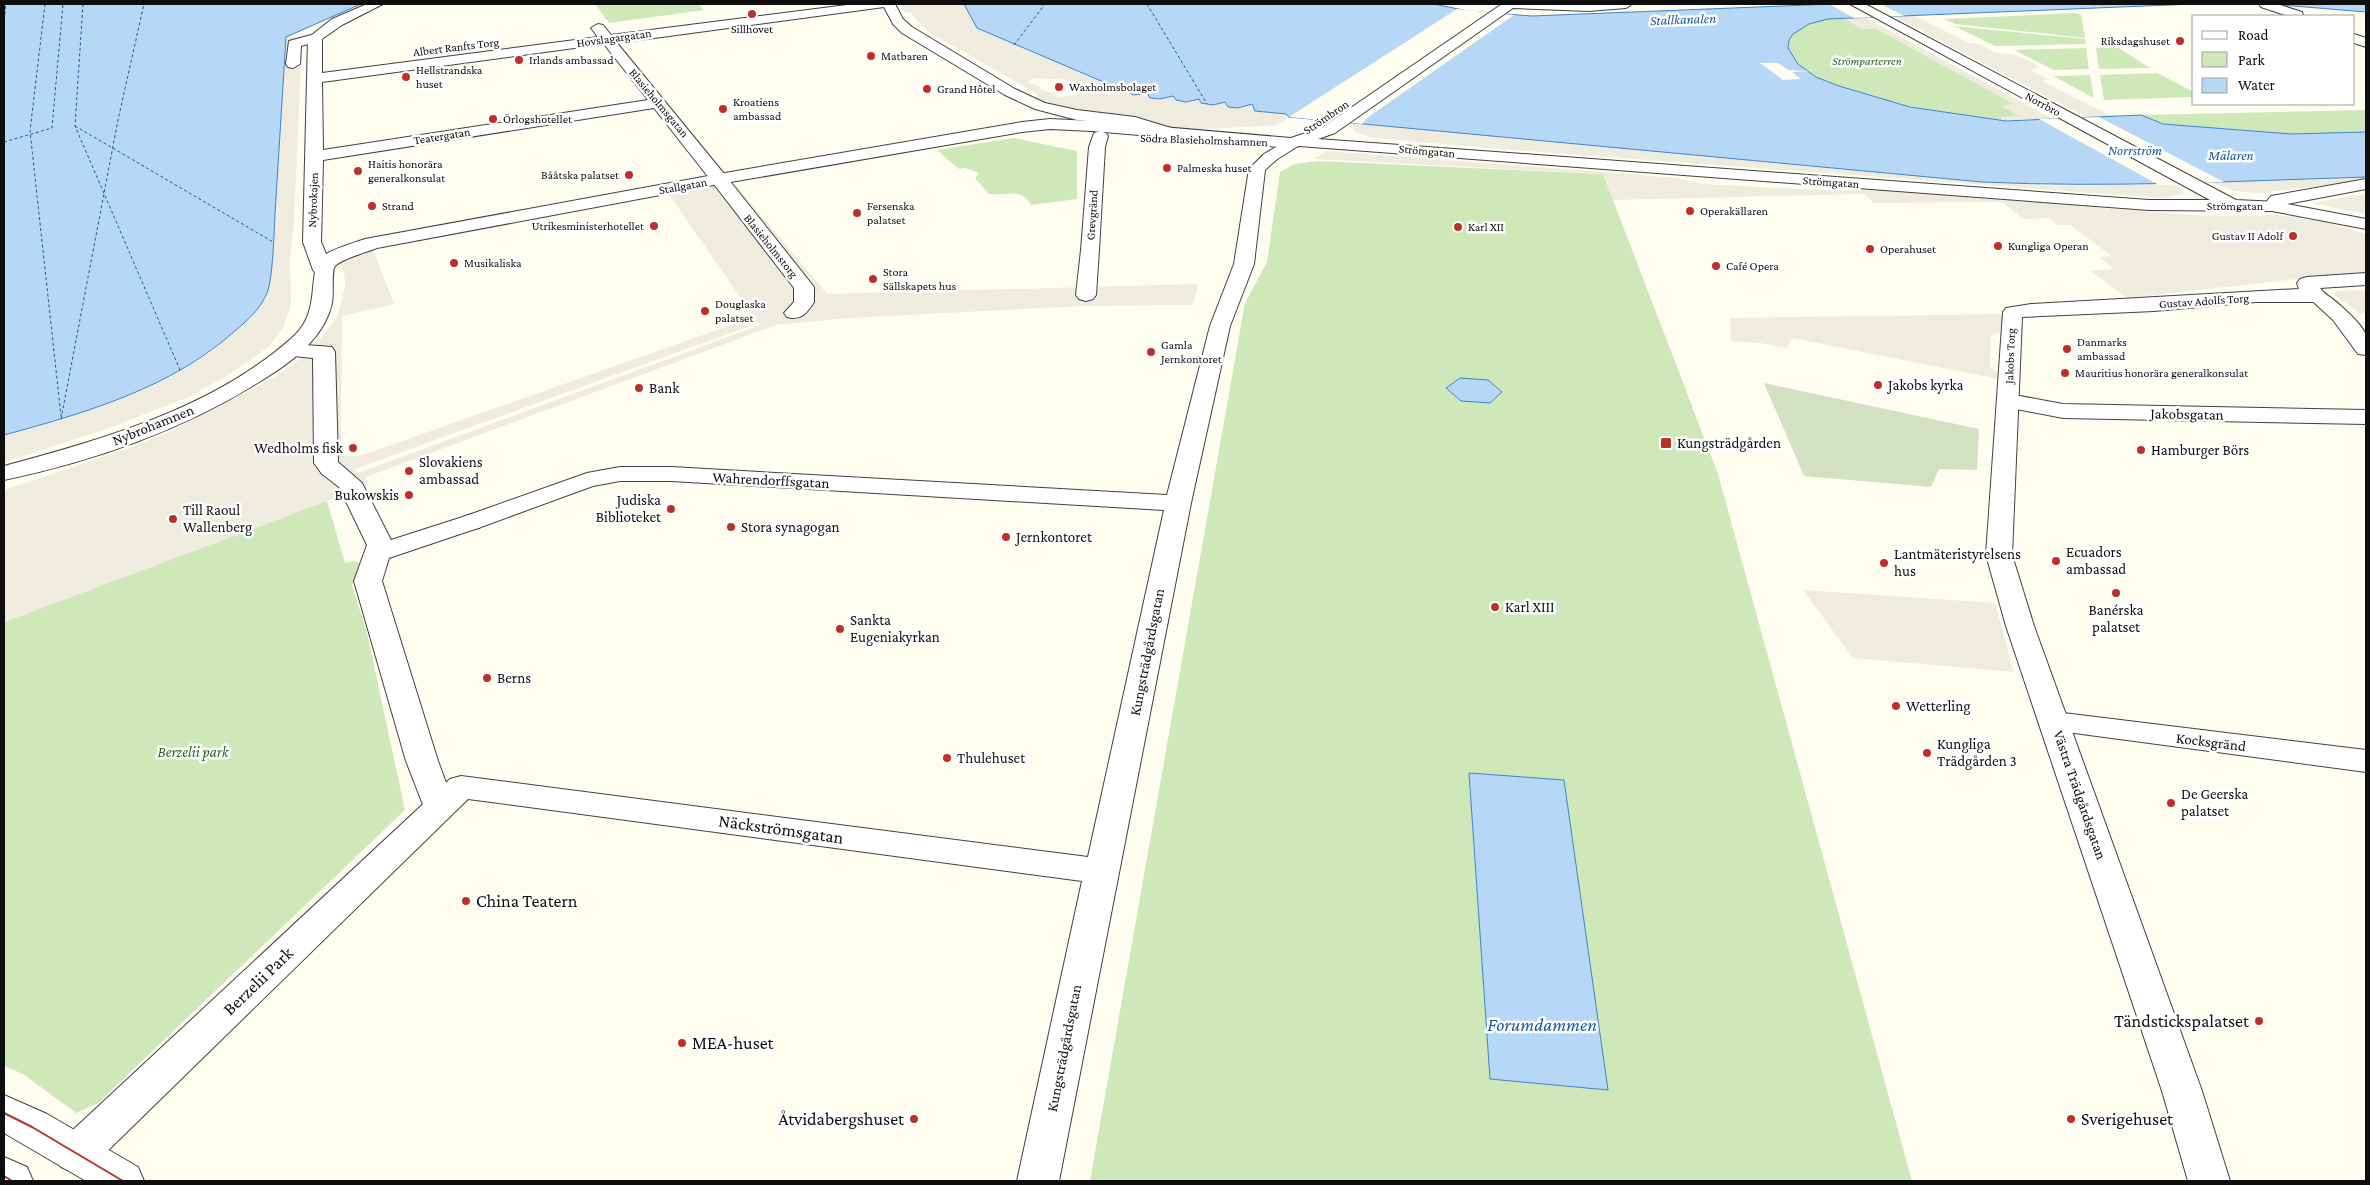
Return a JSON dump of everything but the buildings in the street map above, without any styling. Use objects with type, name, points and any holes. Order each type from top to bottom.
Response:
[{"type":"street","points":[[293,64],[294,44],[315,38],[337,22],[377,4]]},
{"type":"street","name":"Hovslagargatan","points":[[315,72],[602,34],[882,4]]},
{"type":"street","name":"Södra Blasieholmshamnen","points":[[889,4],[898,21],[907,30],[1010,92],[1052,110],[1135,122],[1165,131]]},
{"type":"street","points":[[1489,9],[1510,4],[1589,7],[1626,4]]},
{"type":"street","name":"Norrbro","points":[[1856,4],[2230,204]]},
{"type":"street","points":[[2267,5],[2297,15]]},
{"type":"street","name":"Strömbron","points":[[1292,142],[1306,128],[1489,9]]},
{"type":"street","name":"Strömbron","points":[[1292,142],[1328,130],[1489,9]]},
{"type":"street","name":"Blasieholmsgatan","points":[[602,34],[705,159],[719,179]]},
{"type":"street","name":"Nybrokajen","points":[[292,350],[316,323],[324,300],[326,286],[323,270],[312,242],[315,156],[315,38]]},
{"type":"street","name":"Södra Blasieholmshamnen","points":[[1010,92],[1022,107],[1050,124],[1073,132],[1100,136],[1231,144],[1292,142]]},
{"type":"street","name":"Teatergatan","points":[[315,156],[658,103]]},
{"type":"street","name":"Södra Blasieholmshamnen","points":[[1050,124],[1165,131],[1292,142]]},
{"type":"street","name":"Stallgatan","points":[[323,270],[330,260],[351,250],[390,238],[719,179],[1022,127],[1050,124]]},
{"type":"street","name":"Grevgränd","points":[[1086,295],[1097,147],[1100,136]]},
{"type":"street","name":"Strömgatan","points":[[1292,142],[2184,206],[2230,204],[2272,206],[2277,200],[2366,184]]},
{"type":"street","name":"Kungsträdgårdsgatan","points":[[1038,1181],[1100,871],[1116,809],[1178,503],[1220,326],[1244,264],[1257,169],[1270,157],[1292,142]]},
{"type":"street","name":"Blasieholmstorg","points":[[719,179],[804,287],[807,295],[804,304],[794,313]]},
{"type":"street","points":[[2272,206],[2366,224]]},
{"type":"street","points":[[2366,279],[2307,283],[2308,288],[2340,316],[2366,348]]},
{"type":"street","name":"Gustav Adolfs Torg","points":[[2013,312],[2271,296],[2317,296]]},
{"type":"street","name":"Jakobs Torg","points":[[2008,401],[2013,312]]},
{"type":"street","points":[[292,350],[324,352],[326,463],[350,483],[380,545],[368,581],[422,761],[450,797]]},
{"type":"street","name":"Nybrohamnen","points":[[4,473],[125,439],[242,384],[292,350]]},
{"type":"street","name":"Jakobsgatan","points":[[2008,401],[2063,411],[2366,417]]},
{"type":"street","name":"Västra Trädgårdsgatan","points":[[2008,401],[1999,555],[2020,626],[2182,1091],[2209,1181]]},
{"type":"street","points":[[4,485],[77,461],[125,439]]},
{"type":"street","name":"Wahrendorffsgatan","points":[[376,554],[472,522],[587,480],[620,474],[671,474],[1178,503]]},
{"type":"street","name":"Kocksgränd","points":[[2055,722],[2366,761]]},
{"type":"street","name":"Näckströmsgatan","points":[[450,797],[1100,871]]},
{"type":"street","name":"Berzelii Park","points":[[76,1154],[450,797]]},
{"type":"street","points":[[4,1112],[124,1181]]},
{"type":"street","points":[[4,1176],[12,1181]]},
{"type":"green space","points":[[595,4],[698,4],[704,10],[609,23]]},
{"type":"green space","points":[[2076,13],[2081,15],[2085,38],[1955,24],[1944,19]]},
{"type":"green space","name":"Strömparterren","points":[[1844,18],[1862,29],[1875,28],[2015,104],[2002,106],[2021,116],[2001,118],[2002,120],[1981,118],[1886,101],[1825,81],[1803,68],[1790,54],[1788,43],[1792,35],[1799,29],[1811,23]]},
{"type":"green space","points":[[1954,26],[2085,39],[2086,44],[1995,46]]},
{"type":"green space","points":[[2117,47],[2150,68],[2099,69],[2096,48]]},
{"type":"green space","points":[[2086,48],[2089,69],[2054,70],[2014,50]]},
{"type":"green space","points":[[2157,73],[2192,91],[2192,97],[2104,100],[2100,75]]},
{"type":"green space","points":[[2090,75],[2094,98],[2053,76],[2057,76]]},
{"type":"green space","points":[[2366,110],[2366,132],[2291,134],[2163,124],[2141,115]]},
{"type":"green space","points":[[1014,138],[1077,151],[1077,199],[1031,205],[1027,199],[1018,194],[989,194],[975,178],[979,173],[965,168],[959,169],[937,150]]},
{"type":"green space","name":"Kungsträdgården","points":[[1318,161],[1603,174],[1718,474],[1912,1181],[1090,1181],[1245,303],[1267,262],[1280,172],[1295,164]]},
{"type":"green space","points":[[1764,383],[1979,429],[1977,470],[1939,469],[1931,487],[1804,476]]},
{"type":"green space","name":"Berzelii park","points":[[327,501],[345,563],[354,561],[362,563],[362,567],[352,585],[367,633],[405,810],[98,1103],[76,1113],[23,1074],[4,1066],[4,622]]},
{"type":"shaded area","points":[[900,4],[964,4],[977,28],[1134,95],[1148,93],[1160,99],[1173,96],[1177,100],[1186,102],[1200,99],[1201,103],[1213,105],[1225,102],[1228,107],[1238,108],[1252,104],[1255,111],[1286,114],[1289,117],[1276,125],[1203,129],[1175,128],[1054,107],[1036,99],[1037,94],[927,31],[911,13],[904,12]],"holes":[[[1035,78],[1067,80],[1080,89],[1073,90],[1078,95],[1056,97],[1055,92],[1047,92],[1039,88],[1041,87],[1028,82]]]},
{"type":"shaded area","points":[[1893,16],[1915,16],[1969,43],[1980,44],[1996,53],[2012,54],[2036,64],[2037,68],[2030,70],[2048,79],[2042,81],[2112,116],[2086,117]]},
{"type":"shaded area","points":[[1844,18],[1866,18],[2053,119],[2002,120],[2001,117],[2019,116],[2001,105],[2014,104],[1875,28],[1862,29]]},
{"type":"shaded area","points":[[286,36],[302,37],[294,222],[290,258],[291,304],[283,328],[269,346],[248,362],[220,380],[186,398],[104,430],[4,462],[4,435],[61,419],[117,399],[180,370],[214,350],[273,242]]},
{"type":"shaded area","points":[[1352,123],[1982,182],[2054,186],[2175,184],[2182,189],[2183,194],[2164,198],[1500,149],[1373,138],[1355,132]]},
{"type":"shaded area","points":[[1327,151],[1677,178],[1703,184],[1841,191],[1869,189],[2204,216],[2277,215],[2325,222],[2366,234],[2366,274],[2324,276],[2127,298],[2091,271],[2114,269],[2099,257],[2112,256],[2070,225],[2058,225],[2048,218],[2023,219],[2002,202],[1874,203],[1864,194],[1613,200],[1603,174],[1314,159]]},
{"type":"shaded area","points":[[2366,177],[2366,180],[2258,193],[2234,191],[2211,182]]},
{"type":"shaded area","points":[[735,184],[827,294],[1197,284],[1197,291],[1192,305],[1082,306],[849,318],[776,325],[366,477],[369,485],[4,622],[4,490],[127,449],[173,430],[275,377],[311,351],[337,317],[345,287],[341,264],[373,249],[394,304],[342,316],[341,454],[348,456],[360,456],[754,317],[668,193]],"holes":[[[758,323],[760,325],[358,473],[355,469]]]},
{"type":"shaded area","points":[[2366,194],[2366,214],[2311,203],[2317,202]]},
{"type":"shaded area","points":[[2366,290],[2366,313],[2359,313],[2333,294],[2337,291]]},
{"type":"shaded area","points":[[2003,314],[2001,332],[1991,336],[1990,366],[1998,372],[1999,379],[1792,338],[1787,348],[1760,343],[1731,341],[1730,318]]},
{"type":"shaded area","points":[[1803,590],[1995,603],[2014,672],[1853,658]]},
{"type":"water","points":[[4,4],[361,4],[286,37],[272,266],[267,293],[258,309],[241,326],[211,350],[184,368],[156,383],[96,407],[4,435]]},
{"type":"water","points":[[964,4],[1434,4],[1468,11],[1532,16],[1833,4],[2194,4],[1828,19],[1809,24],[1793,34],[1789,40],[1788,48],[1798,64],[1816,77],[1839,86],[1910,107],[2006,121],[2141,115],[2163,124],[2291,134],[2366,132],[2366,177],[2126,184],[1982,182],[1289,117],[1286,114],[1255,111],[1252,104],[1238,108],[1228,107],[1225,102],[1213,105],[1201,103],[1199,99],[1186,102],[1176,100],[1173,96],[1160,99],[1150,98],[1147,93],[1134,95],[977,28]]},
{"type":"water","points":[[2269,4],[2366,4],[2366,12]]},
{"type":"water","points":[[1460,378],[1488,380],[1502,392],[1490,403],[1461,401],[1446,388]]},
{"type":"water","name":"Forumdammen","points":[[1469,773],[1564,780],[1608,1090],[1490,1079]]},
{"type":"pier","points":[[1829,4],[1881,4],[1904,16],[1854,18]]},
{"type":"pier","points":[[1457,9],[1514,15],[1367,118],[1362,124],[1289,117]]},
{"type":"pier","points":[[1760,63],[1778,63],[1788,70],[1810,71],[1792,72],[1801,79],[1783,80]]},
{"type":"pier","points":[[2099,117],[2224,182],[2159,185],[2039,119]]},
{"type":"ferry route","points":[[4,20],[6,4]]},
{"type":"ferry route","points":[[30,134],[45,4]]},
{"type":"ferry route","points":[[30,134],[52,128],[63,4]]},
{"type":"ferry route","points":[[75,126],[83,4]]},
{"type":"ferry route","points":[[113,148],[144,4]]},
{"type":"ferry route","points":[[1014,45],[1045,4]]},
{"type":"ferry route","points":[[1147,4],[1207,104]]},
{"type":"ferry route","points":[[75,126],[113,148]]},
{"type":"ferry route","points":[[75,126],[104,193]]},
{"type":"ferry route","points":[[4,142],[30,134]]},
{"type":"ferry route","points":[[30,134],[61,416]]},
{"type":"ferry route","points":[[104,193],[113,148]]},
{"type":"ferry route","points":[[113,148],[273,242]]},
{"type":"ferry route","points":[[61,419],[104,193]]},
{"type":"ferry route","points":[[104,193],[180,370]]},
{"type":"tram line","points":[[4,1113],[32,1127],[123,1181]]},
{"type":"tram line","points":[[4,1176],[12,1181]]},
{"type":"place","name":"Sillhovet","points":[[752,14]]},
{"type":"place","name":"Riksdagshuset","points":[[2180,41]]},
{"type":"place","name":"Matbaren","points":[[871,56]]},
{"type":"place","name":"Irlands ambassad","points":[[519,60]]},
{"type":"place","name":"Hellstrandska huset","points":[[406,77]]},
{"type":"place","name":"Waxholmsbolaget","points":[[1059,87]]},
{"type":"place","name":"Grand Hôtel","points":[[927,89]]},
{"type":"place","name":"Kroatiens ambassad","points":[[723,109]]},
{"type":"place","name":"Örlogshotellet","points":[[493,119]]},
{"type":"place","name":"Palmeska huset","points":[[1167,168]]},
{"type":"place","name":"Haitis honorära generalkonsulat","points":[[358,171]]},
{"type":"place","name":"Bååtska palatset","points":[[629,175]]},
{"type":"place","name":"Strand","points":[[372,206]]},
{"type":"place","name":"Operakällaren","points":[[1690,211]]},
{"type":"place","name":"Fersenska palatset","points":[[857,213]]},
{"type":"place","name":"Utrikesministerhotellet","points":[[654,226]]},
{"type":"place","name":"Karl XII","points":[[1458,227]]},
{"type":"place","name":"Gustav II Adolf","points":[[2293,236]]},
{"type":"place","name":"Kungliga Operan","points":[[1998,246]]},
{"type":"place","name":"Operahuset","points":[[1870,249]]},
{"type":"place","name":"Musikaliska","points":[[454,263]]},
{"type":"place","name":"Café Opera","points":[[1716,266]]},
{"type":"place","name":"Stora Sällskapets hus","points":[[873,279]]},
{"type":"place","name":"Douglaska palatset","points":[[705,311]]},
{"type":"place","name":"Danmarks ambassad","points":[[2067,349]]},
{"type":"place","name":"Gamla Jernkontoret","points":[[1151,352]]},
{"type":"place","name":"Mauritius honorära generalkonsulat","points":[[2065,373]]},
{"type":"place","name":"Jakobs kyrka","points":[[1878,385]]},
{"type":"place","name":"Bank","points":[[639,388]]},
{"type":"place","name":"Kungsträdgården","points":[[1666,443]]},
{"type":"place","name":"Wedholms fisk","points":[[353,448]]},
{"type":"place","name":"Hamburger Börs","points":[[2141,450]]},
{"type":"place","name":"Slovakiens ambassad","points":[[409,471]]},
{"type":"place","name":"Bukowskis","points":[[409,495]]},
{"type":"place","name":"Judiska Biblioteket","points":[[671,509]]},
{"type":"place","name":"Till Raoul Wallenberg","points":[[173,519]]},
{"type":"place","name":"Stora synagogan","points":[[731,527]]},
{"type":"place","name":"Jernkontoret","points":[[1006,537]]},
{"type":"place","name":"Ecuadors ambassad","points":[[2056,561]]},
{"type":"place","name":"Lantmäteristyrelsens hus","points":[[1884,563]]},
{"type":"place","name":"Banérska palatset","points":[[2116,593]]},
{"type":"place","name":"Karl XIII","points":[[1495,607]]},
{"type":"place","name":"Sankta Eugeniakyrkan","points":[[840,629]]},
{"type":"place","name":"Berns","points":[[487,678]]},
{"type":"place","name":"Wetterling","points":[[1896,706]]},
{"type":"place","name":"Kungliga Trädgården 3","points":[[1927,753]]},
{"type":"place","name":"Thulehuset","points":[[947,758]]},
{"type":"place","name":"De Geerska palatset","points":[[2171,803]]},
{"type":"place","name":"China Teatern","points":[[466,901]]},
{"type":"place","name":"Tändstickspalatset","points":[[2259,1021]]},
{"type":"place","name":"MEA-huset","points":[[682,1043]]},
{"type":"place","name":"Åtvidabergshuset","points":[[914,1119]]},
{"type":"place","name":"Sverigehuset","points":[[2071,1119]]},
{"type":"water label","name":"Stallkanalen","points":[[1683,19]]},
{"type":"water label","name":"Norrström","points":[[2135,150]]},
{"type":"water label","name":"Mälaren","points":[[2231,155]]}]
